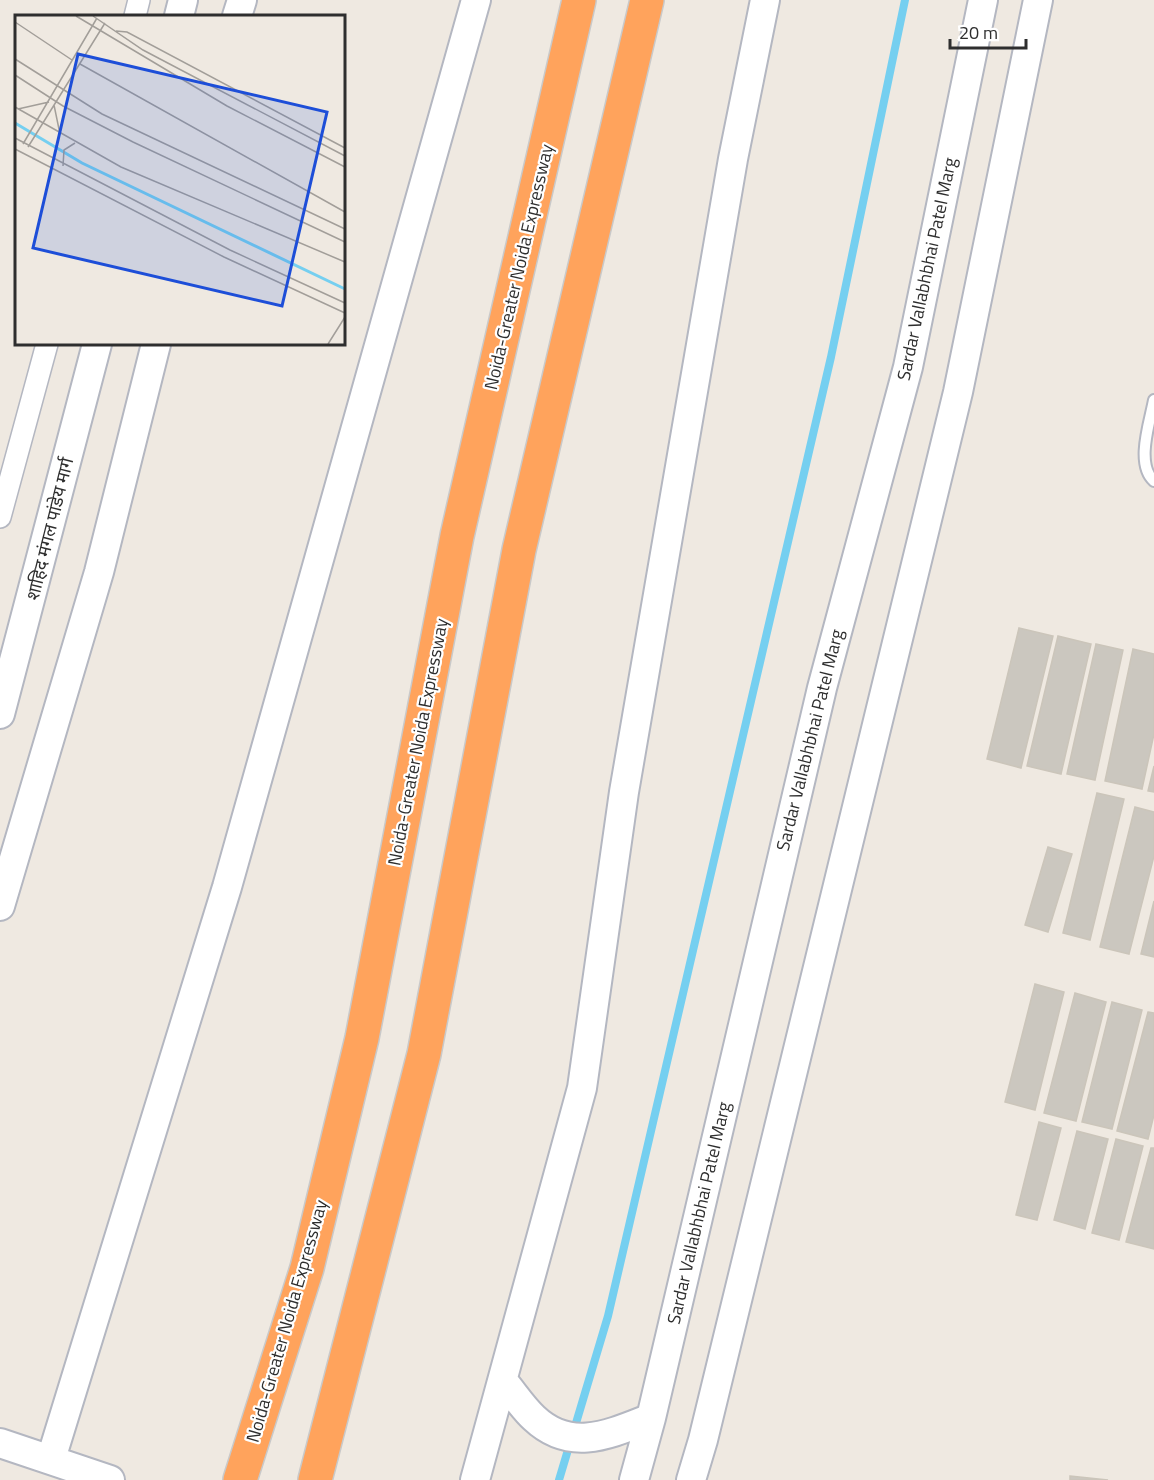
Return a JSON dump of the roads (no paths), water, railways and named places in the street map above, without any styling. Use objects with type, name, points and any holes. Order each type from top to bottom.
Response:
[{"type":"highway","name":"Noida-Greater Noida Expressway","points":[[240,1479],[307,1268],[362,1038],[457,537],[579,0]]},
{"type":"highway","points":[[315,1480],[423,1054],[519,550],[647,0]]},
{"type":"street","points":[[135,15],[139,0]]},
{"type":"street","points":[[179,15],[183,0]]},
{"type":"street","points":[[237,15],[242,0]]},
{"type":"street","points":[[51,1460],[227,887],[476,0]]},
{"type":"street","points":[[474,1479],[504,1382],[582,1088],[624,792],[733,159],[765,0]]},
{"type":"street","name":"Sardar Vallabhbhai Patel Marg","points":[[634,1480],[651,1418],[822,687],[908,367],[983,0]]},
{"type":"street","points":[[691,1480],[704,1440],[958,392],[1038,0]]},
{"type":"street","points":[[0,517],[47,345]]},
{"type":"street","name":"शाहिद मंगल पांडेय मार्ग","points":[[0,714],[97,345]]},
{"type":"street","points":[[0,906],[99,572],[156,345]]},
{"type":"street","points":[[504,1382],[533,1418],[560,1437],[601,1437],[651,1418]]},
{"type":"street","points":[[0,1443],[110,1480]]},
{"type":"lane","points":[[1154,400],[1145,448],[1145,465],[1154,481]]},
{"type":"waterway","points":[[559,1480],[608,1316],[831,357],[905,0]]}]
